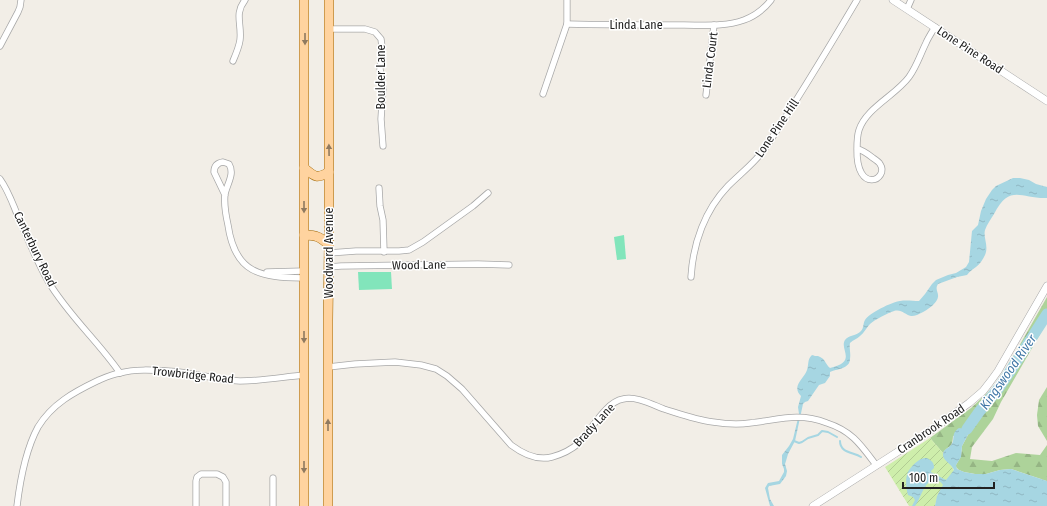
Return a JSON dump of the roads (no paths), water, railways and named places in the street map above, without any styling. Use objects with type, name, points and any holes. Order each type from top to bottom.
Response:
[{"type":"main road","name":"Woodward Avenue","points":[[304,0],[304,506]]},
{"type":"main road","name":"Woodward Avenue","points":[[328,506],[329,0]]},
{"type":"main road","points":[[304,168],[313,176],[322,177],[329,172]]},
{"type":"main road","points":[[304,235],[318,236],[329,249]]},
{"type":"street","points":[[0,46],[19,9],[21,0]]},
{"type":"street","points":[[233,61],[240,42],[241,33],[239,12],[240,7],[245,0]]},
{"type":"street","points":[[543,94],[567,24],[567,0]]},
{"type":"street","name":"Linda Lane","points":[[567,24],[714,25],[734,23],[759,12],[771,0]]},
{"type":"street","name":"Lone Pine Hill","points":[[692,276],[695,246],[701,228],[714,203],[727,187],[757,158],[766,147],[809,80],[857,0]]},
{"type":"street","name":"Lone Pine Road","points":[[894,0],[1047,101]]},
{"type":"street","points":[[907,9],[911,0]]},
{"type":"street","name":"Linda Court","points":[[706,95],[714,25]]},
{"type":"street","points":[[857,149],[863,151],[880,164],[882,172],[878,178],[871,180],[862,176],[857,163],[857,149],[857,137],[861,125],[872,111],[909,78],[918,62],[928,38],[935,27]]},
{"type":"street","name":"Boulder Lane","points":[[329,30],[365,29],[375,32],[381,39],[382,47],[380,69],[383,89],[381,119],[383,146]]},
{"type":"street","points":[[225,195],[232,169],[228,163],[223,162],[216,165],[214,172],[225,195],[228,227],[234,250],[246,266],[254,271],[260,272],[281,271],[304,274]]},
{"type":"street","name":"Canterbury Road","points":[[0,179],[8,191],[35,254],[49,282],[71,313],[120,373]]},
{"type":"street","points":[[378,188],[383,220],[384,252]]},
{"type":"street","points":[[329,249],[384,252],[409,250],[416,247],[474,206],[488,193]]},
{"type":"street","name":"Wood Lane","points":[[329,267],[478,264],[509,265]]},
{"type":"street","name":"Cranbrook Road","points":[[813,506],[927,433],[983,391],[998,371],[1047,286]]},
{"type":"street","name":"Brady Lane","points":[[328,367],[395,362],[421,365],[436,369],[462,389],[510,445],[527,455],[543,459],[561,455],[579,443],[605,410],[616,401],[626,398],[638,400],[696,419],[721,423],[749,424],[785,417],[814,419],[841,429],[859,442],[876,465]]},
{"type":"street","name":"Trowbridge Road","points":[[17,506],[25,466],[36,431],[47,415],[58,404],[71,394],[100,380],[120,373],[141,370],[165,370],[240,381],[304,374]]},
{"type":"street","points":[[196,506],[197,476],[201,474],[218,474],[223,476],[226,482],[226,506]]},
{"type":"street","points":[[273,506],[274,478]]},
{"type":"water","points":[[1013,178],[1029,180],[1047,187],[1047,198],[1017,195],[1005,199],[1000,204],[985,230],[986,252],[977,266],[967,275],[938,284],[938,298],[926,311],[913,316],[901,311],[888,313],[872,322],[858,338],[850,343],[850,357],[848,365],[830,372],[830,376],[825,383],[819,385],[808,401],[803,404],[795,441],[788,454],[785,464],[787,471],[786,476],[780,484],[769,486],[768,488],[770,499],[774,506],[770,506],[765,488],[768,483],[779,481],[784,472],[782,455],[793,439],[799,414],[798,407],[801,396],[797,389],[807,370],[810,357],[812,355],[821,357],[830,368],[838,365],[845,359],[846,355],[844,344],[846,338],[861,331],[867,317],[881,308],[896,302],[919,301],[936,280],[956,273],[966,267],[969,262],[972,231],[978,225],[981,211],[986,199],[996,186]]},
{"type":"water","points":[[959,428],[969,430],[969,433],[962,446],[961,457],[956,465],[957,469],[975,474],[986,474],[1011,469],[1047,481],[1047,506],[935,506],[937,496],[943,485],[940,481],[935,480],[931,481],[925,486],[917,503],[915,506],[912,506],[915,500],[913,497],[908,495],[906,484],[908,472],[918,461],[927,458],[934,464],[934,468],[931,472],[946,480],[954,470],[944,459],[943,453],[952,443],[955,432]]},
{"type":"waterway","name":"Kingswood River","points":[[967,429],[998,389],[1047,314]]},
{"type":"waterway","points":[[794,441],[799,443],[802,442],[808,438],[818,435],[822,431],[828,432],[837,437]]},
{"type":"waterway","points":[[840,441],[842,448],[861,457]]}]
